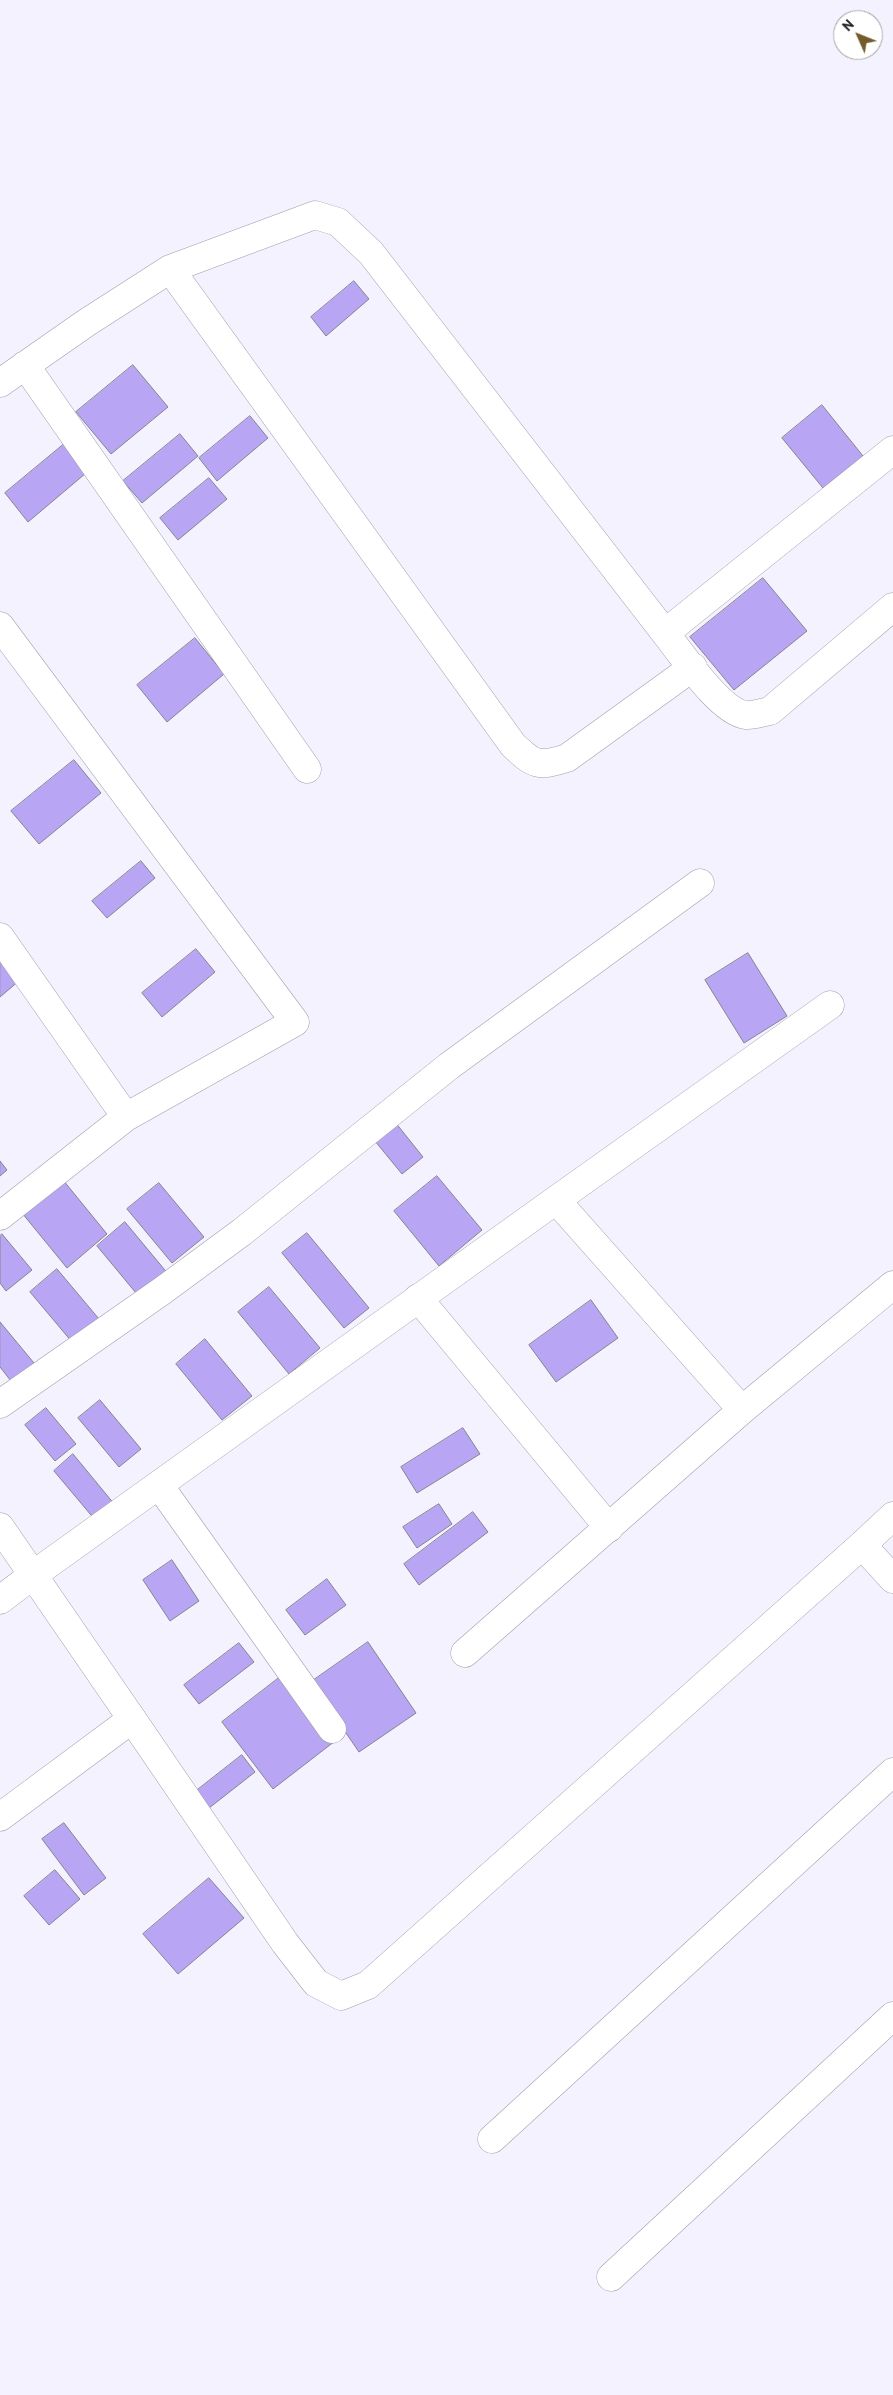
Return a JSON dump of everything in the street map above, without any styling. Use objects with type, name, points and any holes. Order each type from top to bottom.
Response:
[{"type":"street","points":[[0,383],[86,323],[170,269],[315,214],[338,222],[371,253],[665,633],[716,697],[731,710],[747,715],[770,711],[893,607]]},
{"type":"street","points":[[170,269],[507,737],[529,760],[546,765],[567,758],[693,667]]},
{"type":"street","points":[[26,365],[307,769]]},
{"type":"street","points":[[665,633],[893,450]]},
{"type":"street","points":[[0,626],[295,1022],[126,1117],[0,1216]]},
{"type":"street","points":[[0,1404],[162,1291],[234,1238],[450,1066],[700,882]]},
{"type":"street","points":[[0,937],[126,1117]]},
{"type":"street","points":[[0,1600],[418,1298],[830,1005]]},
{"type":"street","points":[[556,1200],[742,1410]]},
{"type":"street","points":[[465,1653],[742,1410],[893,1285]]},
{"type":"street","points":[[418,1298],[609,1528]]},
{"type":"street","points":[[159,1485],[332,1729]]},
{"type":"street","points":[[0,1527],[285,1943],[316,1983],[341,1996],[368,1985],[893,1516]]},
{"type":"street","points":[[862,1545],[893,1579]]},
{"type":"street","points":[[0,1817],[132,1719]]},
{"type":"street","points":[[492,2139],[893,1772]]},
{"type":"street","points":[[611,2277],[893,2016]]},
{"type":"building","points":[[354,281],[369,299],[326,336],[311,317]]},
{"type":"building","points":[[133,365],[168,407],[111,454],[76,412]]},
{"type":"building","points":[[822,405],[863,456],[823,488],[782,438]]},
{"type":"building","points":[[250,416],[268,438],[217,481],[199,458]]},
{"type":"building","points":[[180,434],[198,456],[142,503],[123,481]]},
{"type":"building","points":[[69,440],[92,468],[28,522],[5,493]]},
{"type":"building","points":[[209,478],[227,499],[178,540],[160,518]]},
{"type":"building","points":[[763,578],[807,631],[734,690],[690,637]]},
{"type":"building","points":[[195,638],[224,674],[167,722],[137,685]]},
{"type":"building","points":[[74,760],[101,793],[39,844],[11,811]]},
{"type":"building","points":[[141,861],[155,878],[107,918],[92,901]]},
{"type":"building","points":[[196,949],[215,972],[162,1017],[142,993]]},
{"type":"building","points":[[748,953],[787,1016],[744,1043],[705,980]]},
{"type":"building","points":[[0,957],[20,980],[0,997]]},
{"type":"building","points":[[391,1117],[423,1157],[402,1174],[370,1135]]},
{"type":"building","points":[[0,1161],[7,1170],[0,1176]]},
{"type":"building","points":[[437,1176],[482,1230],[439,1266],[394,1211]]},
{"type":"building","points":[[63,1180],[107,1234],[67,1268],[22,1213]]},
{"type":"building","points":[[159,1183],[204,1237],[172,1263],[127,1209]]},
{"type":"building","points":[[125,1222],[169,1275],[141,1299],[97,1246]]},
{"type":"building","points":[[307,1233],[369,1308],[344,1328],[282,1253]]},
{"type":"building","points":[[2,1234],[32,1270],[6,1291],[0,1283],[0,1236]]},
{"type":"building","points":[[57,1269],[99,1319],[72,1342],[30,1292]]},
{"type":"building","points":[[269,1287],[320,1348],[289,1374],[238,1312]]},
{"type":"building","points":[[591,1300],[618,1338],[556,1382],[529,1345]]},
{"type":"building","points":[[0,1322],[34,1363],[11,1381],[0,1367]]},
{"type":"building","points":[[205,1339],[252,1396],[222,1420],[176,1364]]},
{"type":"building","points":[[100,1400],[141,1449],[119,1467],[78,1418]]},
{"type":"building","points":[[46,1408],[76,1444],[55,1461],[25,1425]]},
{"type":"building","points":[[463,1428],[480,1454],[417,1493],[401,1467]]},
{"type":"building","points":[[73,1454],[115,1505],[96,1521],[54,1471]]},
{"type":"building","points":[[439,1504],[452,1524],[417,1548],[403,1527]]},
{"type":"building","points":[[473,1512],[488,1532],[419,1585],[404,1564]]},
{"type":"building","points":[[172,1560],[199,1601],[170,1621],[143,1580]]},
{"type":"building","points":[[327,1579],[346,1605],[305,1635],[286,1610]]},
{"type":"building","points":[[368,1642],[416,1713],[359,1752],[311,1682]]},
{"type":"building","points":[[239,1643],[254,1662],[199,1704],[184,1685]]},
{"type":"building","points":[[284,1674],[335,1741],[273,1789],[222,1722]]},
{"type":"building","points":[[242,1755],[255,1772],[204,1812],[191,1795]]},
{"type":"building","points":[[64,1823],[106,1878],[84,1895],[42,1839]]},
{"type":"building","points":[[55,1870],[80,1899],[49,1925],[24,1896]]},
{"type":"building","points":[[209,1878],[244,1918],[178,1974],[143,1934]]}]
